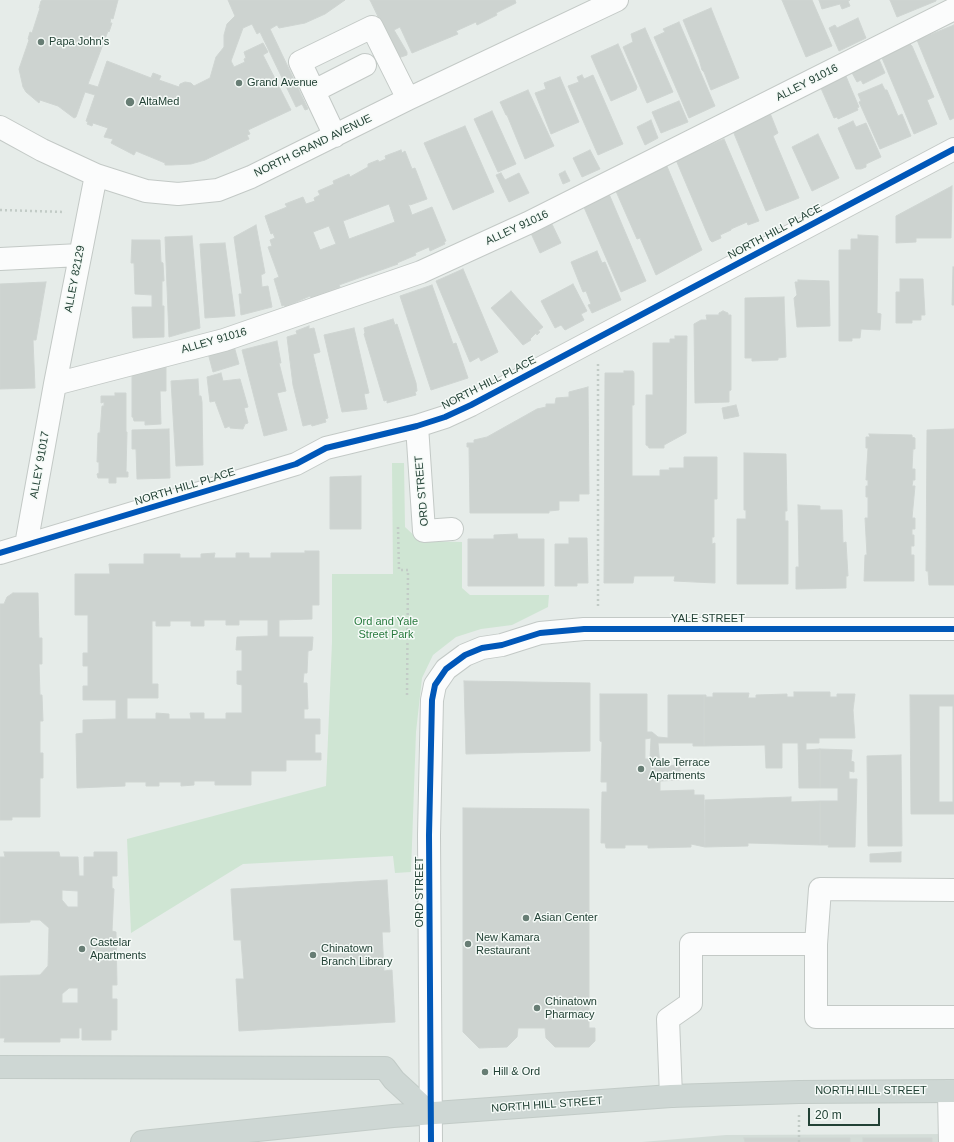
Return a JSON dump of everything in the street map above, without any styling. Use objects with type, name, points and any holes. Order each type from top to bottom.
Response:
[{"type":"main road","points":[[0,1067],[385,1068],[394,1080],[430,1113]]},
{"type":"main road","name":"NORTH HILL STREET","points":[[142,1142],[430,1113],[671,1096],[799,1092],[952,1091]]},
{"type":"street","name":"NORTH GRAND AVENUE","points":[[0,127],[42,150],[96,175],[146,191],[178,194],[218,190],[251,177],[408,99],[617,0]]},
{"type":"street","name":"ALLEY 91016","points":[[54,384],[224,340],[421,272],[535,220],[954,9]]},
{"type":"street","points":[[335,136],[300,62],[372,27],[408,99]]},
{"type":"street","points":[[314,91],[365,65]]},
{"type":"street","name":"NORTH HILL PLACE","points":[[0,553],[296,464],[326,448],[417,426],[471,406],[954,149]]},
{"type":"street","name":"ALLEY 82129","points":[[54,384],[96,175]]},
{"type":"street","points":[[0,259],[80,255]]},
{"type":"street","name":"ALLEY 91017","points":[[26,545],[54,384]]},
{"type":"street","name":"ORD STREET","points":[[417,426],[424,531],[452,529]]},
{"type":"street","name":"YALE STREET","points":[[465,654],[482,648],[502,645],[540,633],[598,629],[954,629]]},
{"type":"street","name":"ORD STREET","points":[[430,1142],[430,835],[432,700],[435,685],[446,669],[465,654]]},
{"type":"street","points":[[954,890],[820,889],[816,944],[816,1017],[954,1017]]},
{"type":"street","points":[[671,1096],[668,1019],[691,1003],[690,944],[816,944]]},
{"type":"street","points":[[950,1142],[952,1091]]},
{"type":"path","points":[[0,210],[66,212]]},
{"type":"path","points":[[598,629],[599,337]]},
{"type":"path","points":[[399,548],[399,570],[408,570]]},
{"type":"shaded area","points":[[954,1134],[954,1142],[642,1142],[726,1135]]},
{"type":"green space","name":"Ord and Yale Street Park","points":[[392,463],[404,463],[405,527],[420,541],[462,542],[462,588],[470,595],[549,595],[548,607],[512,625],[481,629],[456,637],[433,655],[422,678],[416,732],[411,872],[395,873],[393,856],[243,864],[131,933],[127,839],[326,786],[332,642],[332,574],[393,574]]},
{"type":"building","name":"Grand Avenue","points":[[118,0],[113,19],[111,18],[110,23],[112,23],[109,32],[108,31],[88,84],[98,87],[107,61],[151,78],[153,73],[161,76],[159,80],[179,87],[180,84],[185,82],[191,83],[194,86],[210,78],[216,57],[224,47],[224,35],[227,24],[235,16],[228,0],[345,0],[325,14],[305,23],[279,28],[277,25],[270,29],[308,109],[305,110],[302,104],[296,107],[260,32],[257,34],[252,24],[243,28],[231,61],[234,67],[245,62],[244,59],[246,58],[244,52],[263,43],[268,52],[263,55],[291,110],[248,130],[250,134],[247,135],[249,139],[205,160],[191,164],[165,165],[165,163],[136,151],[134,155],[111,143],[113,139],[104,137],[108,128],[93,123],[92,126],[87,124],[88,122],[86,121],[95,95],[85,92],[76,117],[74,118],[58,106],[40,100],[39,103],[26,92],[23,87],[19,69],[29,40],[30,32],[32,33],[41,1]]},
{"type":"building","points":[[370,0],[515,0],[516,3],[477,25],[476,22],[456,31],[458,34],[412,53],[400,27],[394,30],[407,52],[407,55],[398,58]]},
{"type":"building","points":[[782,0],[812,0],[832,46],[806,57]]},
{"type":"building","points":[[819,0],[850,0],[848,1],[850,6],[842,9],[840,4],[822,9]]},
{"type":"building","points":[[890,0],[936,0],[936,1],[897,17]]},
{"type":"building","points":[[711,8],[739,78],[711,90],[683,20]]},
{"type":"building","points":[[858,18],[866,38],[839,51],[829,28],[835,25],[837,28]]},
{"type":"building","points":[[679,22],[715,106],[689,118],[654,37],[665,32],[663,29]]},
{"type":"building","points":[[954,25],[954,118],[950,120],[917,40]]},
{"type":"building","points":[[645,28],[673,92],[647,103],[623,47],[633,42],[631,34]]},
{"type":"building","points":[[618,44],[637,87],[636,90],[611,101],[591,56]]},
{"type":"building","points":[[910,44],[934,97],[927,100],[937,124],[914,134],[882,58],[883,56]]},
{"type":"building","points":[[878,57],[885,73],[863,84],[861,80],[857,82],[851,71]]},
{"type":"building","points":[[845,74],[859,107],[857,108],[858,110],[838,119],[837,117],[834,118],[820,86]]},
{"type":"building","points":[[582,75],[584,79],[593,75],[623,144],[598,155],[568,86],[579,82],[577,77]]},
{"type":"building","points":[[560,77],[579,122],[551,134],[535,93],[546,89],[544,83]]},
{"type":"building","points":[[882,84],[885,90],[887,90],[898,116],[902,114],[911,136],[880,149],[859,102],[861,101],[858,94]]},
{"type":"building","points":[[528,90],[554,146],[525,159],[500,102]]},
{"type":"building","points":[[679,101],[688,122],[661,133],[652,112]]},
{"type":"building","points":[[492,111],[516,164],[498,172],[474,119]]},
{"type":"building","points":[[770,113],[778,133],[773,136],[799,198],[766,211],[733,131],[746,126],[745,123]]},
{"type":"building","points":[[651,120],[658,138],[645,145],[637,127]]},
{"type":"building","points":[[853,121],[856,127],[866,123],[881,157],[866,164],[866,167],[861,169],[856,169],[838,128]]},
{"type":"building","points":[[465,126],[494,192],[453,210],[424,143]]},
{"type":"building","points":[[818,134],[839,178],[812,191],[792,147]]},
{"type":"building","points":[[724,139],[759,221],[748,225],[747,222],[731,229],[720,235],[721,238],[712,242],[676,160]]},
{"type":"building","points":[[401,150],[402,153],[405,151],[412,169],[415,168],[427,199],[410,205],[408,203],[412,215],[432,207],[446,241],[444,242],[445,244],[430,251],[429,247],[415,253],[416,255],[397,263],[398,264],[339,285],[340,287],[311,298],[310,296],[285,307],[284,305],[282,306],[274,279],[279,277],[268,247],[272,246],[270,240],[275,238],[273,233],[271,234],[265,216],[287,207],[285,204],[303,197],[306,204],[315,201],[314,198],[320,195],[318,191],[334,184],[333,181],[349,174],[350,177],[368,167],[368,164],[386,159],[385,156]],"holes":[[[389,204],[395,222],[349,239],[343,221]],[[329,226],[336,244],[320,250],[313,232]]]},
{"type":"building","points":[[590,150],[600,169],[582,177],[573,158]]},
{"type":"building","points":[[666,164],[702,250],[656,275],[640,238],[637,239],[615,189]]},
{"type":"building","points":[[565,171],[570,181],[563,184],[559,174]]},
{"type":"building","points":[[501,173],[505,180],[519,173],[529,193],[509,202],[496,175]]},
{"type":"building","points":[[952,186],[951,238],[916,238],[916,242],[896,243],[896,216]]},
{"type":"building","points":[[609,194],[646,281],[621,292],[583,205]]},
{"type":"building","points":[[550,220],[561,243],[540,253],[529,229]]},
{"type":"building","points":[[256,225],[265,273],[261,275],[262,287],[268,286],[272,307],[241,315],[239,294],[242,294],[234,237]]},
{"type":"building","points":[[858,235],[878,236],[877,313],[881,314],[880,330],[861,329],[860,338],[852,338],[852,341],[839,341],[839,250],[851,250],[851,239],[858,239]]},
{"type":"building","points":[[192,236],[200,328],[169,337],[165,237]]},
{"type":"building","points":[[132,240],[160,240],[164,281],[162,281],[162,306],[164,306],[164,337],[133,338],[132,307],[152,307],[152,295],[135,294],[134,263],[131,263]]},
{"type":"building","points":[[225,243],[235,316],[205,318],[200,244]]},
{"type":"building","points":[[597,251],[602,263],[605,262],[621,300],[592,313],[588,305],[591,304],[586,291],[583,292],[571,262]]},
{"type":"building","points":[[953,267],[954,305],[952,305]]},
{"type":"building","points":[[463,269],[498,352],[481,361],[479,357],[470,362],[436,281]]},
{"type":"building","points":[[900,279],[923,279],[925,315],[921,315],[921,320],[912,320],[912,323],[896,323],[896,292],[900,292]]},
{"type":"building","points":[[798,280],[829,281],[830,326],[797,327],[794,298],[797,295],[795,282],[798,282]]},
{"type":"building","points":[[46,282],[36,340],[33,340],[35,388],[0,389],[0,284]]},
{"type":"building","points":[[573,284],[587,311],[581,314],[584,320],[565,330],[561,325],[555,328],[541,301]]},
{"type":"building","points":[[432,285],[453,344],[456,343],[468,378],[431,390],[400,296]]},
{"type":"building","points":[[511,291],[543,327],[538,331],[540,332],[537,335],[536,333],[530,339],[531,340],[523,345],[491,308]]},
{"type":"building","points":[[784,297],[786,357],[778,358],[778,360],[752,361],[752,358],[745,358],[745,298]]},
{"type":"building","points":[[723,311],[728,313],[728,315],[731,315],[731,390],[729,391],[729,402],[695,403],[694,324],[701,320],[707,320],[706,315],[719,315],[719,313]]},
{"type":"building","points":[[393,319],[395,325],[397,324],[416,383],[417,391],[415,392],[416,395],[387,403],[387,400],[384,401],[364,334],[364,328]]},
{"type":"building","points":[[309,326],[309,329],[314,328],[320,352],[313,354],[328,418],[325,419],[326,422],[312,426],[311,424],[303,426],[293,385],[287,337],[297,334],[296,331]]},
{"type":"building","points":[[354,328],[369,393],[364,394],[367,409],[342,412],[324,335]]},
{"type":"building","points":[[675,336],[687,336],[686,433],[664,445],[664,448],[649,448],[646,445],[646,395],[653,395],[653,343],[670,343],[670,339],[675,339]]},
{"type":"building","points":[[277,341],[281,363],[279,363],[286,391],[277,393],[287,430],[264,436],[242,350]]},
{"type":"building","points":[[234,346],[239,364],[213,372],[208,353]]},
{"type":"building","points":[[166,367],[166,391],[160,391],[161,424],[145,425],[145,421],[134,421],[132,417],[132,375]]},
{"type":"building","points":[[624,371],[633,371],[634,373],[634,405],[632,405],[632,476],[660,476],[660,470],[670,470],[669,468],[684,468],[684,457],[717,457],[717,499],[714,499],[714,537],[712,537],[712,544],[715,543],[715,583],[674,581],[675,576],[634,576],[633,583],[604,583],[605,373],[624,373]]},
{"type":"building","points":[[221,373],[223,381],[240,379],[248,407],[244,408],[248,423],[245,424],[243,429],[230,428],[230,426],[225,428],[215,401],[210,402],[207,377]]},
{"type":"building","points":[[198,379],[199,396],[201,396],[202,402],[203,465],[176,466],[171,381]]},
{"type":"building","points":[[588,387],[589,494],[579,494],[579,501],[559,501],[559,510],[549,511],[549,513],[470,513],[469,447],[467,447],[467,443],[474,443],[474,440],[487,437],[537,409],[546,407],[546,404],[555,404],[556,398],[569,397],[569,392]]},
{"type":"building","points":[[115,393],[126,393],[126,472],[128,472],[128,477],[116,477],[116,483],[109,483],[109,478],[98,478],[97,474],[99,473],[99,462],[97,462],[98,433],[100,433],[102,406],[104,406],[104,402],[101,403],[101,396],[115,396]]},
{"type":"building","points":[[736,405],[739,416],[724,419],[722,408]]},
{"type":"building","points":[[169,429],[170,478],[137,479],[136,449],[132,449],[132,430]]},
{"type":"building","points":[[954,429],[954,585],[929,585],[928,571],[926,571],[927,430]]},
{"type":"building","points":[[869,434],[912,435],[912,437],[915,438],[912,469],[915,469],[915,480],[913,480],[912,486],[915,486],[912,518],[915,518],[915,529],[912,529],[912,535],[914,535],[914,546],[911,546],[911,555],[914,555],[914,581],[864,581],[865,555],[867,555],[865,518],[868,518],[868,497],[866,497],[866,486],[868,486],[868,480],[866,480],[868,448],[866,448],[866,437],[870,437]]},
{"type":"building","points":[[744,453],[786,454],[787,511],[785,511],[785,521],[788,521],[788,584],[737,584],[737,519],[746,519],[746,510],[744,510]]},
{"type":"building","points":[[361,476],[361,529],[330,529],[330,477]]},
{"type":"building","points":[[798,505],[820,506],[820,510],[842,510],[843,543],[846,542],[848,576],[846,576],[846,588],[796,589],[796,567],[799,567]]},
{"type":"building","points":[[517,534],[518,539],[544,539],[544,586],[468,586],[468,539],[494,539],[494,535]]},
{"type":"building","points":[[569,538],[587,538],[588,583],[577,583],[577,586],[555,586],[555,544],[569,544]]},
{"type":"building","points":[[305,551],[319,551],[319,605],[312,605],[312,619],[279,620],[279,637],[313,637],[312,650],[308,651],[307,673],[304,673],[303,683],[307,683],[308,709],[304,709],[304,719],[320,719],[320,734],[315,734],[315,753],[321,753],[321,760],[286,760],[286,771],[251,771],[251,785],[215,785],[215,781],[194,781],[194,785],[181,786],[181,782],[159,782],[159,786],[146,786],[146,782],[125,782],[125,786],[77,788],[76,734],[83,733],[83,720],[116,719],[116,700],[83,700],[83,686],[88,686],[88,666],[83,666],[83,653],[88,653],[88,615],[75,615],[75,574],[110,574],[109,564],[144,564],[144,554],[180,554],[180,558],[201,558],[201,554],[215,553],[214,558],[236,558],[236,553],[249,553],[249,558],[271,558],[271,553],[305,553]],"holes":[[[204,620],[226,620],[226,625],[239,625],[239,620],[268,620],[268,636],[237,637],[236,650],[242,650],[242,671],[237,671],[237,684],[242,685],[242,713],[226,713],[226,719],[204,719],[204,713],[190,713],[191,719],[169,719],[169,714],[156,713],[156,719],[127,719],[127,698],[158,698],[158,684],[152,684],[152,621],[156,621],[156,626],[170,626],[170,621],[191,621],[191,626],[204,626]]]},
{"type":"building","points":[[13,593],[38,593],[39,638],[42,638],[42,664],[39,664],[43,721],[40,721],[40,753],[43,753],[43,778],[40,778],[40,817],[12,817],[12,820],[0,820],[0,604],[4,604],[7,597]]},
{"type":"building","points":[[464,681],[590,683],[590,751],[466,754]]},
{"type":"building","name":"Yale Terrace Apartments","points":[[794,692],[830,692],[830,697],[837,697],[837,694],[855,694],[853,710],[855,738],[819,738],[819,743],[806,743],[806,750],[820,749],[820,788],[799,788],[798,743],[782,743],[782,768],[766,768],[765,745],[704,746],[704,695],[706,695],[706,697],[713,697],[713,693],[749,693],[748,698],[756,698],[756,695],[787,694],[787,697],[794,697]]},
{"type":"building","name":"Yale Terrace Apartments","points":[[600,694],[647,694],[647,732],[652,732],[658,737],[668,738],[668,695],[704,695],[704,746],[693,746],[693,743],[658,743],[660,766],[680,765],[680,780],[660,781],[660,791],[694,790],[694,795],[704,795],[705,847],[691,844],[691,847],[648,848],[648,845],[625,845],[625,848],[606,848],[605,843],[601,843],[602,792],[607,792],[607,782],[601,782],[602,742],[600,741]],"holes":[[[651,738],[650,759],[645,759],[645,739]]]},
{"type":"building","points":[[910,695],[954,695],[954,814],[911,814]],"holes":[[[939,706],[953,706],[953,802],[939,802]]]},
{"type":"building","points":[[820,749],[852,750],[851,761],[854,762],[854,772],[849,771],[849,779],[857,779],[855,847],[828,847],[829,845],[820,845],[820,801],[838,801],[838,788],[820,788]]},
{"type":"building","points":[[901,755],[902,846],[868,846],[867,756]]},
{"type":"building","name":"Yale Terrace Apartments","points":[[791,797],[791,802],[820,801],[820,845],[748,843],[748,846],[705,847],[705,800]]},
{"type":"building","name":"Asian Center","points":[[463,808],[589,809],[589,1028],[595,1028],[595,1041],[589,1047],[555,1047],[546,1038],[545,1028],[518,1028],[517,1037],[507,1047],[479,1048],[463,1032]]},
{"type":"building","name":"Castelar Apartments","points":[[4,852],[59,852],[60,857],[78,857],[79,876],[84,876],[84,857],[94,857],[94,852],[117,852],[117,876],[112,876],[112,888],[114,889],[112,931],[116,932],[117,985],[112,985],[112,999],[117,999],[117,1030],[111,1030],[111,1040],[82,1040],[82,1028],[79,1028],[79,1038],[60,1038],[60,1042],[4,1042],[5,1038],[0,1038],[0,976],[40,975],[48,966],[49,928],[40,920],[30,920],[30,922],[0,923],[0,857],[5,857]],"holes":[[[62,890],[78,891],[78,907],[68,907],[62,900]],[[69,988],[78,988],[78,1003],[62,1003],[62,994]]]},
{"type":"building","points":[[901,852],[901,862],[870,862],[870,854]]},
{"type":"building","name":"Chinatown Branch Library","points":[[387,880],[390,932],[382,932],[384,971],[392,970],[395,1022],[239,1031],[236,979],[244,979],[241,940],[234,940],[231,889]]},
{"type":"building","points":[[744,1138],[850,1138],[850,1142],[745,1142]]},
{"type":"building","points":[[863,1138],[932,1138],[932,1142],[863,1142]]},
{"type":"cycle path","points":[[0,553],[296,464],[326,448],[417,426],[445,417],[471,405],[954,149]]},
{"type":"cycle path","points":[[431,1142],[429,835],[432,700],[435,685],[446,669],[465,655],[482,648],[502,645],[540,633],[584,629],[954,629]]},
{"type":"place","name":"Papa John's","points":[[41,42]]},
{"type":"place","name":"Grand Avenue","points":[[239,83]]},
{"type":"place","name":"AltaMed","points":[[130,102]]},
{"type":"place","name":"Yale Terrace Apartments","points":[[641,769]]},
{"type":"place","name":"Asian Center","points":[[526,918]]},
{"type":"place","name":"New Kamara Restaurant","points":[[468,944]]},
{"type":"place","name":"Castelar Apartments","points":[[82,949]]},
{"type":"place","name":"Chinatown Branch Library","points":[[313,955]]},
{"type":"place","name":"Chinatown Pharmacy","points":[[537,1008]]},
{"type":"place","name":"Hill & Ord","points":[[485,1072]]}]
